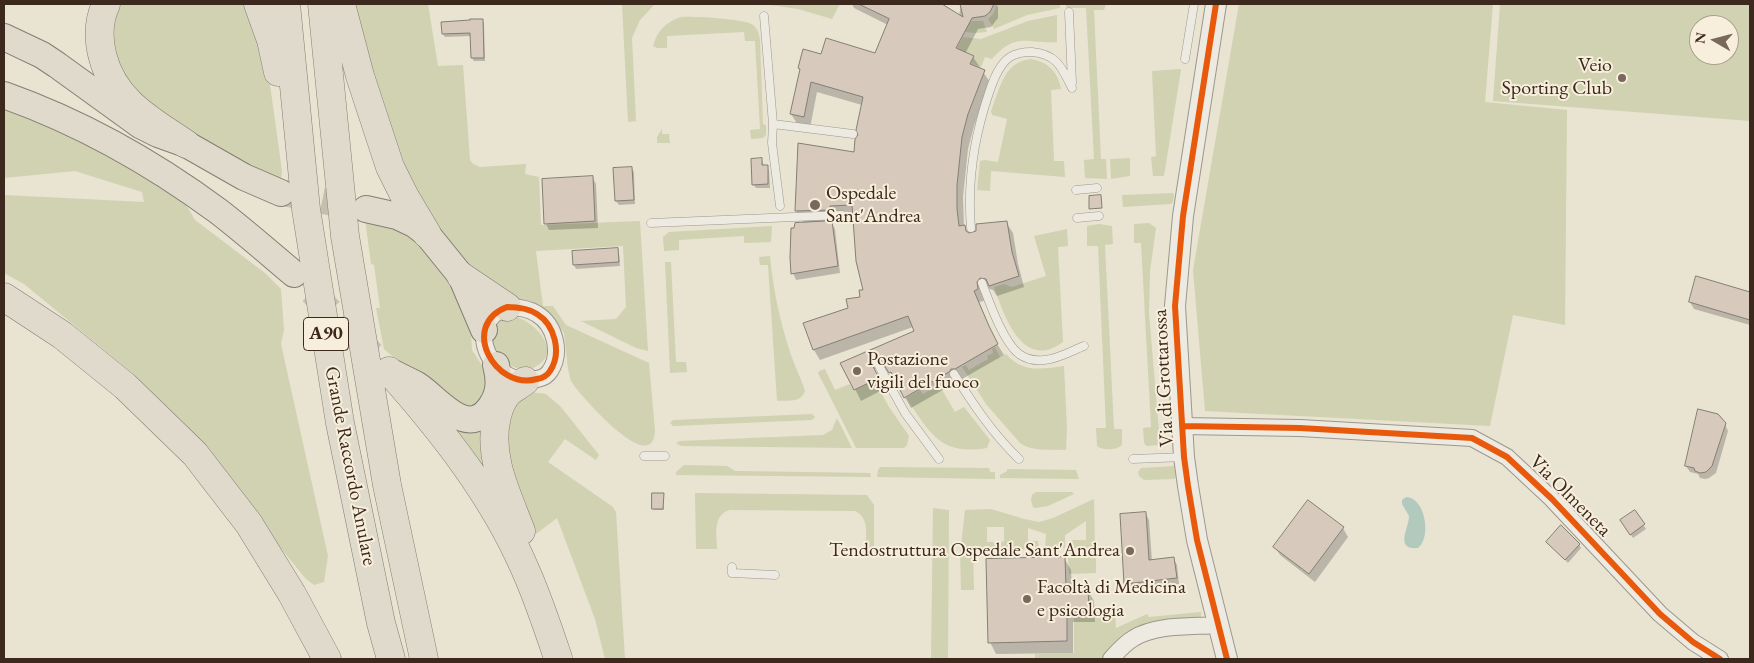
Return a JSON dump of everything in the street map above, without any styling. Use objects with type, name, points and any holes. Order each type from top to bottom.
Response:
[{"type":"highway","points":[[106,4],[101,19],[100,43],[105,66],[119,91],[129,102],[140,112],[186,144],[244,177],[281,192]]},
{"type":"highway","points":[[258,4],[272,40],[306,209]]},
{"type":"highway","name":"Grande Raccordo Anulare","points":[[286,4],[306,209],[340,423],[381,623],[391,659]]},
{"type":"highway","name":"Grande Raccordo Anulare","points":[[322,4],[345,236],[387,485],[424,659]]},
{"type":"highway","points":[[341,4],[360,76],[390,168],[427,234],[461,276],[484,330]]},
{"type":"highway","points":[[4,37],[57,65],[140,125],[186,144]]},
{"type":"highway","points":[[4,95],[24,102],[103,138],[168,177],[218,211],[294,274]]},
{"type":"highway","points":[[366,209],[397,216],[414,224],[427,234]]},
{"type":"highway","points":[[461,276],[507,307]]},
{"type":"highway","points":[[4,297],[62,335],[125,386],[195,454],[249,524],[292,594],[327,659]]},
{"type":"highway","points":[[386,369],[418,386],[455,416],[472,418],[485,413],[495,399],[499,382],[496,365]]},
{"type":"highway","points":[[386,369],[431,418],[456,452],[499,519],[524,568],[559,659]]},
{"type":"highway","points":[[525,381],[509,392],[498,411],[494,429],[494,453],[510,502],[546,594],[559,659]]},
{"type":"street","name":"Via di Grottarossa","points":[[1216,4],[1180,243],[1175,306],[1184,457],[1197,540],[1227,659]]},
{"type":"street","points":[[507,307],[521,308],[536,314],[550,327],[556,344],[555,360],[548,374],[541,378],[525,381],[508,376],[487,353],[484,330],[491,317],[507,307]]},
{"type":"street","name":"Via Olmeneta","points":[[1182,426],[1300,428],[1472,438],[1507,457],[1552,499],[1660,614],[1693,642],[1720,659]]},
{"type":"street","points":[[1111,659],[1127,642],[1145,634],[1165,629],[1218,625]]},
{"type":"lane","points":[[1185,59],[1194,4]]},
{"type":"lane","points":[[971,228],[971,181],[976,136],[992,84],[1003,64],[1010,57],[1018,53],[1033,52],[1045,55],[1057,62],[1062,67],[1072,88],[1069,12]]},
{"type":"lane","points":[[764,16],[773,124],[772,142],[780,206]]},
{"type":"lane","points":[[773,124],[853,134]]},
{"type":"lane","points":[[1076,190],[1097,188]]},
{"type":"lane","points":[[651,223],[842,216]]},
{"type":"lane","points":[[1077,218],[1099,216]]},
{"type":"lane","points":[[982,283],[998,322],[1010,344],[1022,356],[1035,360],[1046,360],[1084,346]]},
{"type":"lane","points":[[874,357],[905,413],[939,459]]},
{"type":"lane","points":[[954,374],[971,401],[1007,447],[1019,459]]},
{"type":"lane","points":[[644,456],[665,456]]},
{"type":"lane","points":[[1133,458],[1184,457]]},
{"type":"lane","points":[[732,567],[732,573],[775,575]]},
{"type":"shaded area","points":[[119,4],[251,4],[263,34],[282,171],[281,178],[257,172],[203,140],[157,110],[130,85],[117,64],[112,31],[115,13]]},
{"type":"shaded area","points":[[349,4],[428,4],[438,66],[463,65],[470,160],[473,164],[480,167],[526,164],[525,174],[539,177],[541,225],[640,221],[648,351],[636,348],[581,321],[616,319],[626,307],[623,246],[536,251],[543,306],[553,306],[566,325],[649,363],[655,431],[651,443],[642,445],[630,440],[590,405],[571,381],[564,333],[553,318],[531,301],[511,298],[478,277],[410,191]]},
{"type":"shaded area","points":[[622,4],[655,4],[640,20],[632,38],[636,121],[628,122]]},
{"type":"shaded area","points":[[764,4],[840,4],[832,19],[798,9]]},
{"type":"shaded area","points":[[997,4],[1060,4],[1060,8],[1027,15],[994,29],[988,19],[993,14]]},
{"type":"shaded area","points":[[1066,4],[1106,4],[1104,10],[1094,10],[1101,159],[1106,159],[1107,179],[1085,178],[1084,160],[1094,159],[1086,8],[1066,8]]},
{"type":"shaded area","points":[[1239,4],[1493,4],[1485,102],[1567,110],[1565,325],[1513,315],[1490,426],[1205,411],[1193,270]]},
{"type":"shaded area","name":"Veio Sporting Club","points":[[1500,4],[1750,4],[1750,121],[1493,101]]},
{"type":"shaded area","points":[[1057,15],[1057,42],[1015,42],[1001,50],[992,59],[985,57],[981,67],[971,63],[974,56],[957,48],[963,37],[981,39],[1028,21]]},
{"type":"shaded area","points":[[681,17],[740,21],[753,25],[756,28],[760,40],[763,124],[766,125],[766,135],[763,138],[751,139],[750,130],[760,129],[755,41],[745,41],[744,32],[667,36],[667,48],[653,46],[663,28]]},
{"type":"shaded area","points":[[970,21],[983,21],[987,32],[965,32]]},
{"type":"shaded area","points":[[1031,59],[1047,65],[1055,73],[1060,83],[1061,89],[1051,90],[1054,161],[1064,161],[1065,177],[991,171],[990,191],[977,190],[980,161],[998,162],[1007,119],[992,115],[991,111],[1000,86],[1008,71],[1014,65]]},
{"type":"shaded area","points":[[1180,69],[1164,176],[1153,176],[1151,157],[1156,156],[1152,71]]},
{"type":"shaded area","points":[[4,109],[72,135],[171,192],[185,203],[195,220],[265,273],[281,289],[284,330],[281,344],[328,556],[324,582],[314,585],[305,578],[136,376],[24,284],[4,273],[4,195],[144,202],[142,192],[75,171],[4,178]]},
{"type":"shaded area","points":[[662,129],[662,134],[669,134],[670,143],[657,143],[657,137]]},
{"type":"shaded area","points":[[1130,158],[1130,176],[1111,179],[1110,159]]},
{"type":"shaded area","points":[[1173,193],[1173,202],[1171,204],[1123,207],[1122,195]]},
{"type":"shaded area","points":[[365,219],[391,227],[411,237],[449,280],[470,317],[472,350],[487,373],[484,408],[451,406],[384,349],[376,308],[380,308],[374,265],[371,264]]},
{"type":"shaded area","points":[[1149,223],[1156,228],[1150,271],[1149,313],[1160,443],[1147,446],[1144,443],[1143,428],[1151,427],[1141,243],[1134,243],[1134,224]]},
{"type":"shaded area","points":[[1099,224],[1112,226],[1113,244],[1105,245],[1114,429],[1122,429],[1122,445],[1110,449],[1103,449],[1097,446],[1096,428],[1106,428],[1098,246],[1087,246],[1087,226]]},
{"type":"shaded area","points":[[772,226],[771,242],[744,243],[744,236],[679,240],[679,250],[664,251],[663,237],[669,232]]},
{"type":"shaded area","points":[[1067,229],[1068,246],[1058,247],[1063,342],[1049,349],[1037,350],[1026,345],[1017,337],[1003,312],[994,287],[1004,284],[1012,287],[1046,276],[1034,236]]},
{"type":"shaded area","points":[[770,256],[780,318],[791,355],[805,391],[803,395],[794,400],[777,401],[768,265],[760,265],[759,257]]},
{"type":"shaded area","points":[[665,262],[671,262],[676,362],[686,362],[687,372],[670,373]]},
{"type":"shaded area","points":[[512,316],[529,323],[543,337],[547,353],[543,361],[535,367],[524,370],[514,367],[504,360],[497,351],[493,340],[493,330],[499,322]]},
{"type":"shaded area","points":[[995,347],[1000,357],[1006,354],[1012,360],[1026,367],[1040,369],[1064,366],[1066,450],[1042,450],[1025,446],[1020,443],[986,404],[962,367],[966,365],[969,370],[988,359],[987,356],[993,353],[992,349]]},
{"type":"shaded area","points":[[825,369],[835,390],[850,384],[854,390],[874,380],[889,407],[909,436],[907,445],[904,448],[856,448],[818,373]]},
{"type":"shaded area","points":[[939,385],[955,412],[964,407],[990,440],[987,448],[971,450],[947,445],[930,431],[906,398],[920,390],[923,394]]},
{"type":"shaded area","points":[[530,392],[546,394],[561,407],[599,455],[596,460],[565,439],[548,462],[613,507],[616,512],[625,659],[605,659],[595,619],[557,518],[532,537],[510,481],[505,421],[519,396]]},
{"type":"shaded area","points":[[441,413],[483,422],[498,494]]},
{"type":"shaded area","points":[[812,414],[815,417],[812,420],[673,426],[670,423],[673,420]]},
{"type":"shaded area","points":[[837,418],[852,448],[681,446],[676,443],[680,441],[823,435],[832,430]]},
{"type":"shaded area","points":[[684,465],[727,466],[735,471],[870,473],[871,477],[676,475],[676,472]]},
{"type":"shaded area","points":[[1174,466],[1176,477],[1174,479],[1144,480],[1139,476],[1138,472],[1141,468]]},
{"type":"shaded area","points":[[880,467],[989,468],[990,472],[995,472],[995,479],[877,477]]},
{"type":"shaded area","points":[[1007,469],[1076,470],[1079,479],[1000,478],[1000,475],[1007,471]]},
{"type":"shaded area","points":[[1036,492],[1072,492],[1074,494],[1048,506],[1035,508],[1031,500],[1032,495]]},
{"type":"shaded area","points":[[695,493],[867,495],[874,505],[874,550],[865,550],[865,523],[860,514],[855,511],[730,510],[720,516],[718,521],[716,532],[717,549],[696,549]]},
{"type":"shaded area","points":[[1406,497],[1418,503],[1424,518],[1425,535],[1418,548],[1406,546],[1405,542],[1409,516],[1402,504],[1402,500]]},
{"type":"shaded area","points":[[1094,499],[1095,548],[1071,548],[1071,540],[1086,540],[1086,521],[1065,535],[1065,548],[1045,549],[1046,534],[1028,528],[1028,541],[1038,541],[1039,549],[1001,550],[1001,542],[1004,541],[1004,527],[987,527],[987,542],[995,542],[995,550],[973,550],[974,590],[961,590],[960,554],[965,510],[991,509],[1039,522],[1053,518]]},
{"type":"shaded area","points":[[933,508],[949,510],[948,659],[931,659]]},
{"type":"shaded area","points":[[1068,557],[1096,557],[1096,573],[1069,574]]},
{"type":"shaded area","points":[[1115,611],[1116,628],[1147,614],[1149,617],[1201,612],[1201,619],[1157,623],[1107,659],[1035,659],[1035,654],[1074,653],[1074,612]]},
{"type":"building","name":"Ospedale Sant'Andrea","points":[[859,4],[942,4],[963,17],[960,4],[994,4],[990,12],[985,16],[972,18],[956,48],[974,56],[970,64],[985,70],[968,114],[962,137],[957,185],[957,209],[959,226],[965,225],[966,231],[969,233],[976,231],[976,224],[1007,221],[1012,252],[1019,276],[989,286],[986,279],[980,278],[977,282],[978,289],[974,291],[998,344],[955,369],[951,369],[949,372],[904,398],[891,372],[889,373],[876,352],[871,352],[868,357],[879,378],[854,390],[840,363],[914,331],[908,316],[813,350],[803,323],[848,308],[846,299],[860,297],[859,290],[863,290],[856,261],[852,205],[830,206],[830,210],[795,211],[798,143],[854,152],[855,139],[858,135],[856,130],[863,97],[811,82],[804,117],[790,114],[803,49],[821,54],[826,38],[875,53],[889,19]]},
{"type":"building","points":[[483,19],[484,58],[471,58],[470,33],[442,34],[441,22]]},
{"type":"building","points":[[762,158],[762,165],[768,165],[768,184],[752,185],[751,159]]},
{"type":"building","points":[[632,167],[634,200],[615,201],[613,168]]},
{"type":"building","points":[[593,176],[595,221],[544,224],[542,179]]},
{"type":"building","points":[[1101,195],[1102,208],[1089,209],[1089,196]]},
{"type":"building","points":[[832,221],[838,266],[791,274],[791,228],[794,228],[795,223]]},
{"type":"building","points":[[618,248],[619,262],[573,265],[572,251]]},
{"type":"building","points":[[1696,276],[1750,292],[1750,320],[1689,302]]},
{"type":"building","points":[[1698,409],[1718,414],[1726,423],[1712,466],[1706,472],[1700,473],[1695,471],[1694,468],[1685,466]]},
{"type":"building","points":[[652,493],[664,493],[663,509],[652,509]]},
{"type":"building","points":[[1308,500],[1344,527],[1309,574],[1273,547]]},
{"type":"building","points":[[1635,510],[1645,524],[1630,535],[1620,520]]},
{"type":"building","name":"Tendostruttura Ospedale Sant'Andrea","points":[[1146,512],[1149,560],[1174,557],[1177,578],[1124,584],[1120,514]]},
{"type":"building","points":[[1561,525],[1580,544],[1565,560],[1546,542]]},
{"type":"building","name":"Facoltà di Medicina e psicologia","points":[[1065,557],[1066,588],[1088,588],[1089,610],[1067,611],[1067,641],[988,643],[986,559]]},
{"type":"tunnel","points":[[284,193],[363,209]]},
{"type":"tunnel","points":[[312,292],[372,354]]},
{"type":"cycle path","points":[[1216,4],[1183,216],[1175,306],[1184,457],[1188,486],[1197,540],[1227,659]]},
{"type":"cycle path","points":[[507,307],[522,308],[534,312],[543,319],[552,332],[555,340],[556,356],[554,364],[545,376],[537,379],[522,380],[508,375],[496,366],[488,354],[484,341],[486,328],[493,316],[507,307]]},
{"type":"cycle path","points":[[1182,426],[1300,428],[1472,438],[1507,457],[1552,499],[1660,614],[1693,642],[1720,659]]},
{"type":"place","name":"Veio Sporting Club","points":[[1622,78]]},
{"type":"place","name":"Ospedale Sant'Andrea","points":[[815,205]]},
{"type":"place","name":"Postazione vigili del fuoco","points":[[857,371]]},
{"type":"place","name":"Tendostruttura Ospedale Sant'Andrea","points":[[1130,551]]},
{"type":"place","name":"Facoltà di Medicina e psicologia","points":[[1027,599]]}]
